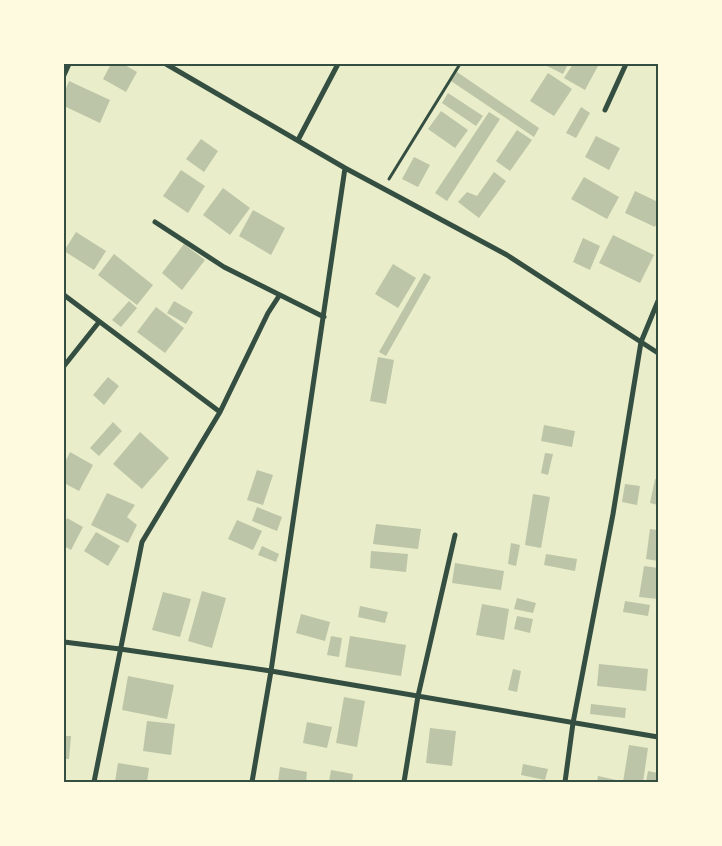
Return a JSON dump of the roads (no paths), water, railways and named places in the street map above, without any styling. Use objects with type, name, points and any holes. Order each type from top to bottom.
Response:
[{"type":"street","points":[[64,75],[69,64]]},
{"type":"street","points":[[166,64],[346,168],[508,255],[658,353]]},
{"type":"street","points":[[298,140],[338,64]]},
{"type":"street","points":[[604,110],[626,64]]},
{"type":"street","points":[[252,782],[271,671],[346,168]]},
{"type":"street","points":[[155,222],[224,267],[324,317]]},
{"type":"street","points":[[64,295],[220,412]]},
{"type":"street","points":[[94,782],[142,542],[220,412],[268,313],[279,296]]},
{"type":"street","points":[[565,782],[573,723],[613,514],[641,342],[658,302]]},
{"type":"street","points":[[64,366],[99,322]]},
{"type":"street","points":[[404,782],[418,696],[455,535]]},
{"type":"street","points":[[64,642],[120,648],[271,671],[658,737]]}]
